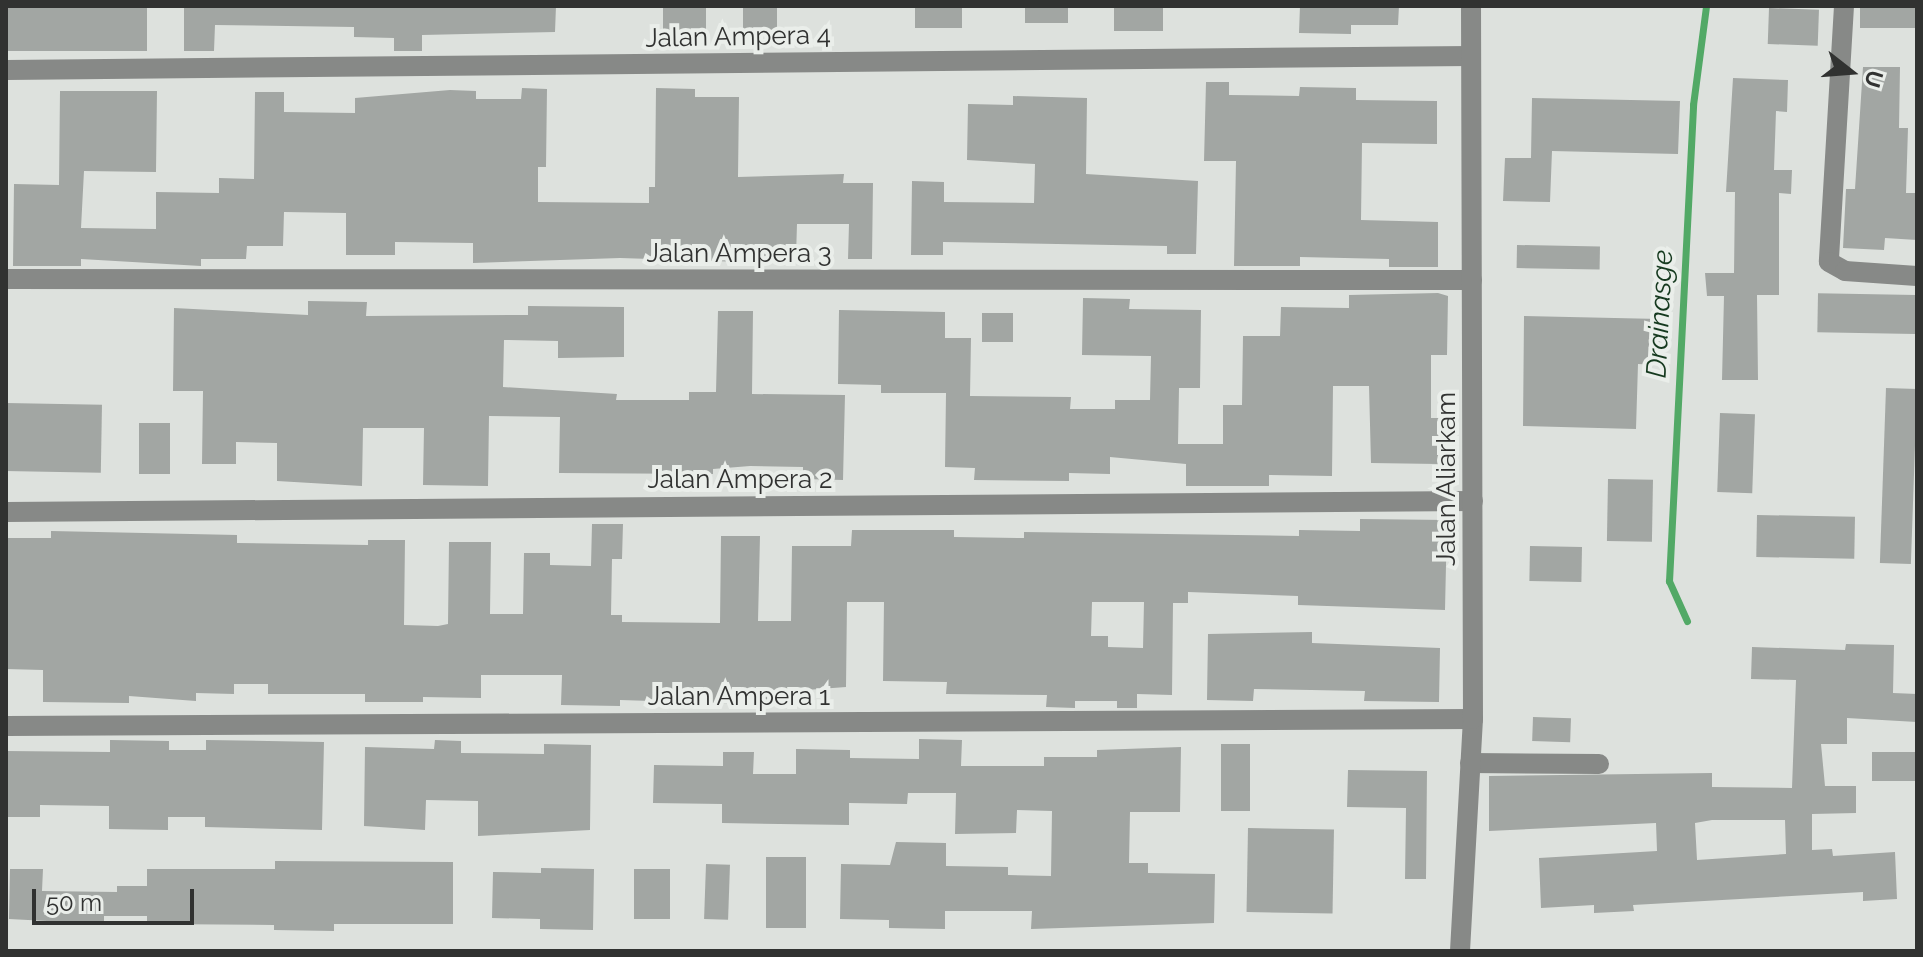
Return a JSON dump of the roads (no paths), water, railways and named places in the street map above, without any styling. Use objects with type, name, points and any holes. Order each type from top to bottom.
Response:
[{"type":"street","name":"Jalan Aliarkam","points":[[1460,951],[1473,719],[1471,6]]},
{"type":"street","points":[[1844,6],[1829,262],[1845,271],[1917,276]]},
{"type":"street","name":"Jalan Ampera 4","points":[[6,70],[1471,56]]},
{"type":"street","name":"Jalan Ampera 3","points":[[6,279],[1472,280]]},
{"type":"street","name":"Jalan Ampera 2","points":[[6,512],[1473,501]]},
{"type":"street","name":"Jalan Ampera 1","points":[[6,726],[1473,719]]},
{"type":"street","points":[[1470,763],[1599,764]]},
{"type":"waterway","name":"Drainasge","points":[[1687,621],[1669,581],[1693,105],[1706,6]]}]
